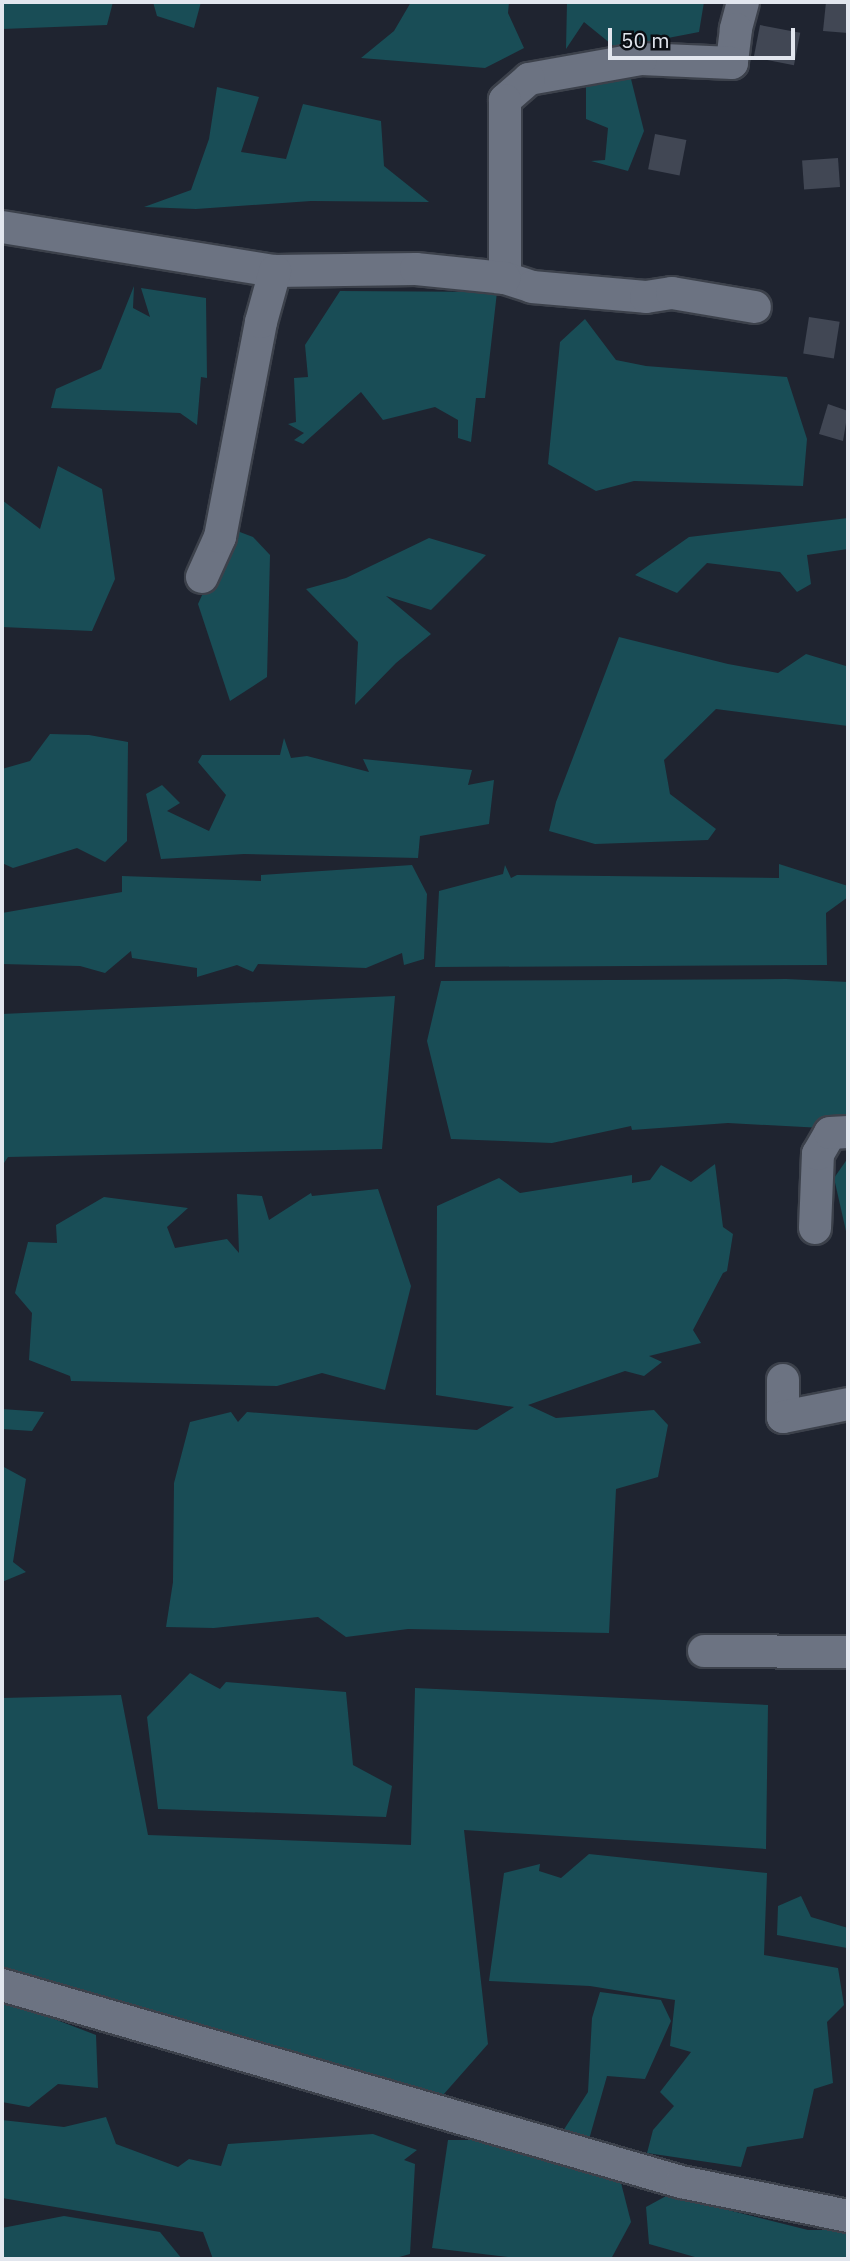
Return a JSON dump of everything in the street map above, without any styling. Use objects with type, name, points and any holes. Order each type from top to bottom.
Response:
[{"type":"street","points":[[505,278],[505,100],[528,79],[641,59],[732,63],[743,2]]},
{"type":"street","points":[[2,228],[275,271],[416,269],[505,278],[532,287],[646,297],[672,293],[755,307]]},
{"type":"street","points":[[202,577],[220,537],[259,333],[275,271]]},
{"type":"street","points":[[815,1228],[818,1154],[830,1133],[848,1132]]},
{"type":"street","points":[[783,1380],[783,1417],[848,1404]]},
{"type":"street","points":[[704,1651],[848,1652]]},
{"type":"street","points":[[2,1985],[681,2182],[848,2216]]},
{"type":"water","points":[[2,2],[113,2],[107,25],[2,29]]},
{"type":"water","points":[[153,2],[201,2],[194,28],[157,16]]},
{"type":"water","points":[[411,2],[509,2],[508,13],[524,48],[485,68],[361,58],[394,31]]},
{"type":"water","points":[[567,2],[704,2],[699,32],[616,48],[584,22],[566,49]]},
{"type":"water","points":[[630,75],[644,131],[628,171],[591,161],[605,160],[608,128],[586,119],[586,85]]},
{"type":"water","points":[[217,87],[259,97],[241,152],[286,159],[303,104],[381,121],[384,166],[429,202],[311,201],[196,209],[144,207],[191,190],[209,139]]},
{"type":"water","points":[[134,286],[133,308],[150,317],[141,288],[206,298],[207,378],[201,377],[197,425],[180,413],[51,408],[56,389],[101,369]]},
{"type":"water","points":[[340,291],[497,292],[485,398],[476,398],[471,442],[458,438],[458,420],[435,407],[383,420],[361,392],[303,444],[294,440],[304,433],[288,424],[296,422],[294,378],[308,377],[305,345]]},
{"type":"water","points":[[585,319],[616,360],[646,366],[787,377],[807,439],[803,486],[634,481],[596,491],[548,464],[560,342]]},
{"type":"water","points":[[58,466],[102,489],[115,579],[92,631],[2,627],[2,500],[40,529]]},
{"type":"water","points":[[848,518],[848,549],[807,555],[811,584],[797,592],[780,572],[707,563],[677,593],[635,575],[689,537]]},
{"type":"water","points":[[232,529],[253,537],[270,555],[267,677],[230,701],[198,604]]},
{"type":"water","points":[[429,538],[486,555],[431,610],[386,596],[431,634],[396,663],[355,705],[358,642],[306,589],[346,578]]},
{"type":"water","points":[[619,637],[728,664],[778,673],[806,654],[846,666],[848,726],[716,709],[664,760],[670,794],[716,829],[708,840],[595,844],[549,831],[556,802]]},
{"type":"water","points":[[50,734],[89,735],[128,742],[127,841],[105,862],[77,848],[13,868],[2,863],[2,769],[30,761]]},
{"type":"water","points":[[284,738],[291,758],[307,756],[369,772],[363,759],[472,770],[468,785],[494,780],[489,824],[420,836],[418,858],[244,854],[161,859],[146,794],[162,785],[180,803],[167,811],[209,831],[226,795],[198,762],[202,755],[280,755]]},
{"type":"water","points":[[779,864],[848,886],[848,897],[826,913],[827,965],[435,967],[439,891],[503,874],[505,865],[511,878],[517,875],[779,878]]},
{"type":"water","points":[[412,865],[427,894],[424,959],[404,965],[402,953],[366,968],[258,964],[253,972],[237,965],[197,977],[197,968],[132,958],[131,951],[105,973],[80,966],[2,964],[2,913],[122,892],[122,876],[261,881],[261,875]]},
{"type":"water","points":[[786,979],[848,982],[848,1123],[841,1129],[728,1123],[632,1130],[631,1126],[552,1143],[451,1139],[427,1041],[441,981]]},
{"type":"water","points":[[395,996],[382,1149],[8,1157],[2,1166],[2,1014]]},
{"type":"water","points":[[848,1158],[848,1240],[834,1178]]},
{"type":"water","points":[[715,1164],[723,1227],[733,1234],[727,1271],[723,1273],[693,1330],[701,1343],[649,1356],[662,1362],[644,1376],[625,1371],[528,1405],[556,1418],[654,1410],[668,1425],[658,1477],[616,1489],[609,1633],[408,1629],[346,1637],[318,1617],[214,1628],[166,1627],[173,1582],[174,1483],[190,1422],[231,1412],[238,1422],[247,1412],[477,1430],[514,1407],[436,1395],[437,1206],[499,1178],[520,1193],[632,1175],[632,1183],[650,1180],[661,1165],[691,1182]]},
{"type":"water","points":[[378,1189],[411,1286],[385,1390],[322,1373],[277,1386],[71,1381],[70,1376],[29,1360],[32,1313],[15,1293],[28,1242],[57,1243],[56,1225],[104,1197],[188,1208],[167,1227],[175,1248],[227,1239],[239,1253],[237,1194],[262,1196],[269,1220],[311,1193],[312,1196]]},
{"type":"water","points":[[2,1409],[44,1412],[32,1431],[2,1429]]},
{"type":"water","points":[[2,1466],[26,1479],[13,1562],[26,1572],[2,1582]]},
{"type":"water","points":[[190,1673],[220,1689],[226,1682],[346,1692],[353,1765],[392,1786],[386,1817],[158,1809],[147,1717]]},
{"type":"water","points":[[415,1688],[768,1705],[766,1849],[464,1830],[488,2044],[436,2103],[2,1974],[2,1698],[121,1695],[148,1835],[411,1845]]},
{"type":"water","points":[[589,1854],[767,1873],[764,1955],[838,1968],[844,2005],[827,2022],[833,2083],[814,2089],[803,2138],[747,2147],[741,2167],[647,2153],[653,2130],[674,2106],[660,2092],[691,2052],[670,2046],[675,2000],[590,1986],[489,1981],[504,1873],[540,1864],[539,1871],[561,1878]]},
{"type":"water","points":[[801,1896],[811,1917],[848,1928],[847,1948],[777,1935],[778,1906]]},
{"type":"water","points":[[600,1992],[661,2000],[671,2021],[645,2079],[607,2076],[588,2143],[580,2144],[563,2131],[588,2092],[592,2018]]},
{"type":"water","points":[[2,1999],[96,2035],[98,2088],[58,2084],[29,2107],[2,2102]]},
{"type":"water","points":[[106,2117],[116,2144],[178,2167],[189,2159],[221,2166],[228,2144],[373,2134],[417,2150],[404,2160],[415,2164],[410,2254],[392,2259],[213,2259],[203,2232],[2,2198],[2,2120],[64,2127]]},
{"type":"water","points":[[448,2140],[501,2140],[619,2175],[631,2222],[611,2259],[525,2259],[432,2248]]},
{"type":"water","points":[[668,2195],[808,2230],[848,2230],[848,2259],[702,2259],[649,2244],[646,2207]]},
{"type":"water","points":[[64,2216],[160,2232],[182,2259],[2,2259],[2,2228]]},
{"type":"building","points":[[826,2],[848,2],[848,33],[823,31]]},
{"type":"building","points":[[760,25],[800,33],[794,65],[754,57]]},
{"type":"building","points":[[655,134],[686,140],[680,175],[648,169]]},
{"type":"building","points":[[838,158],[840,187],[804,189],[802,161]]},
{"type":"building","points":[[809,317],[840,322],[834,358],[803,354]]},
{"type":"building","points":[[828,404],[848,411],[843,441],[819,434]]}]
